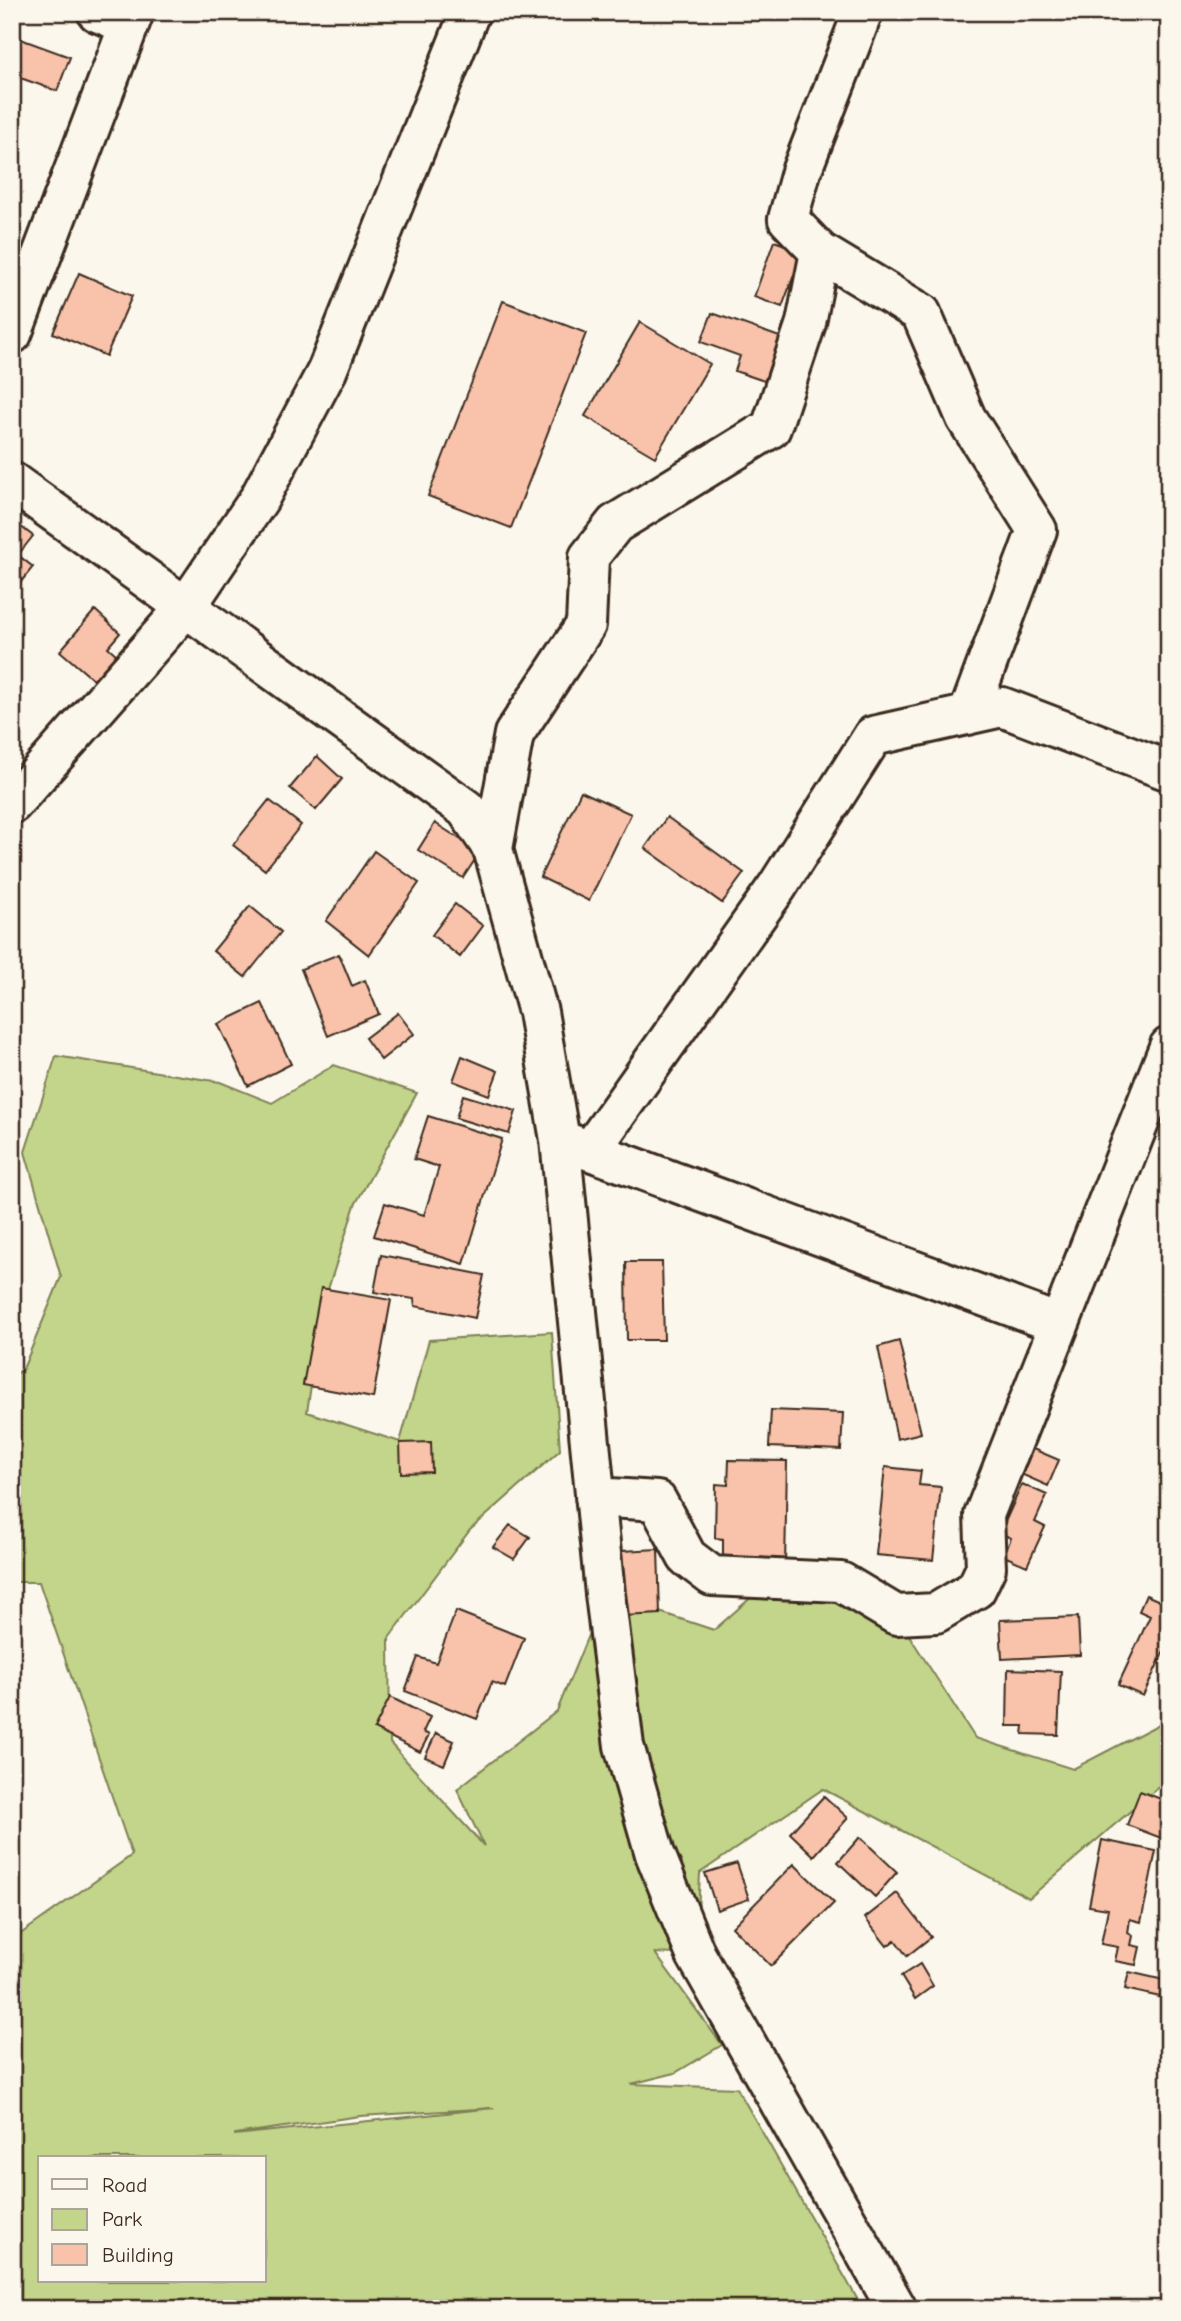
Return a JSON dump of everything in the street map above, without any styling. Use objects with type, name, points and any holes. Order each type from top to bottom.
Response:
[{"type":"street","points":[[12,804],[186,607],[259,499],[327,372],[470,12]]},
{"type":"street","points":[[863,12],[801,173],[788,219],[820,252],[920,313],[966,418],[1037,530],[968,715]]},
{"type":"street","points":[[12,334],[120,17]]},
{"type":"street","points":[[493,849],[514,734],[586,625],[589,557],[615,524],[771,428],[806,323],[820,252]]},
{"type":"street","points":[[12,482],[466,809],[493,849],[575,1145],[595,1497],[624,1746],[655,1854],[696,1955],[897,2309]]},
{"type":"street","points":[[575,1145],[777,887],[873,736],[1002,707],[1169,771]]},
{"type":"street","points":[[595,1497],[657,1501],[687,1557],[712,1576],[841,1582],[896,1615],[936,1614],[976,1588],[986,1568],[984,1514],[1169,1047]]},
{"type":"street","points":[[575,1145],[1059,1324]]},
{"type":"green space","points":[[56,1056],[220,1082],[272,1103],[334,1065],[417,1093],[355,1205],[323,1305],[307,1412],[400,1442],[429,1340],[552,1332],[560,1450],[470,1530],[389,1638],[390,1743],[484,1846],[457,1789],[557,1711],[605,1594],[714,1630],[772,1579],[896,1615],[975,1738],[1073,1769],[1169,1719],[1169,1784],[1162,1784],[1029,1898],[823,1789],[700,1873],[696,1955],[655,1953],[722,2045],[675,2073],[631,2084],[737,2088],[863,2309],[12,2309],[12,1940],[132,1855],[39,1582],[12,1582],[12,1377],[23,1369],[61,1277],[25,1152]],"holes":[[[494,2108],[235,2135],[360,2116]]]},
{"type":"building","points":[[15,37],[70,57],[57,91],[12,75]]},
{"type":"building","points":[[774,241],[803,251],[782,307],[754,297]]},
{"type":"building","points":[[79,273],[132,296],[106,356],[53,333]]},
{"type":"building","points":[[503,301],[586,333],[511,528],[428,496]]},
{"type":"building","points":[[712,313],[791,341],[776,385],[735,371],[740,356],[701,342]]},
{"type":"building","points":[[640,322],[710,364],[655,457],[585,416]]},
{"type":"building","points":[[12,520],[33,536],[18,555],[33,567],[12,593]]},
{"type":"building","points":[[95,610],[120,633],[108,647],[118,656],[96,682],[60,651]]},
{"type":"building","points":[[317,756],[342,779],[316,810],[290,788]]},
{"type":"building","points":[[581,791],[631,814],[589,901],[540,877]]},
{"type":"building","points":[[269,800],[301,825],[265,870],[233,845]]},
{"type":"building","points":[[667,817],[744,873],[722,903],[645,848]]},
{"type":"building","points":[[435,823],[480,852],[463,878],[418,850]]},
{"type":"building","points":[[374,851],[419,883],[369,955],[326,921]]},
{"type":"building","points":[[455,904],[483,926],[460,957],[432,935]]},
{"type":"building","points":[[250,906],[281,932],[245,977],[213,951]]},
{"type":"building","points":[[339,954],[352,986],[365,980],[379,1014],[328,1036],[301,969]]},
{"type":"building","points":[[262,1003],[291,1064],[248,1086],[218,1024]]},
{"type":"building","points":[[398,1013],[414,1034],[381,1060],[365,1038]]},
{"type":"building","points":[[462,1056],[498,1071],[489,1095],[453,1081]]},
{"type":"building","points":[[463,1095],[516,1111],[509,1134],[456,1118]]},
{"type":"building","points":[[428,1116],[502,1139],[464,1264],[374,1236],[385,1203],[424,1215],[439,1167],[414,1159]]},
{"type":"building","points":[[381,1255],[484,1275],[475,1318],[415,1306],[414,1299],[374,1292]]},
{"type":"building","points":[[626,1262],[662,1262],[664,1340],[627,1340]]},
{"type":"building","points":[[321,1288],[391,1300],[373,1398],[303,1385]]},
{"type":"building","points":[[899,1341],[921,1433],[897,1439],[878,1347]]},
{"type":"building","points":[[771,1410],[843,1413],[841,1450],[769,1447]]},
{"type":"building","points":[[431,1442],[432,1472],[401,1473],[400,1443]]},
{"type":"building","points":[[1033,1449],[1059,1460],[1048,1486],[1021,1474]]},
{"type":"building","points":[[729,1460],[787,1461],[785,1566],[723,1565],[723,1539],[715,1538],[716,1484],[728,1485]]},
{"type":"building","points":[[885,1467],[921,1471],[919,1485],[941,1487],[933,1560],[876,1555]]},
{"type":"building","points":[[1022,1484],[1047,1495],[1035,1522],[1045,1527],[1027,1566],[1004,1556],[1011,1538],[1000,1533]]},
{"type":"building","points":[[510,1525],[530,1537],[514,1559],[493,1547]]},
{"type":"building","points":[[658,1549],[660,1614],[624,1616],[622,1551]]},
{"type":"building","points":[[1146,1595],[1169,1605],[1169,1640],[1143,1696],[1118,1685],[1150,1616],[1139,1611]]},
{"type":"building","points":[[456,1611],[524,1638],[505,1687],[492,1682],[477,1719],[405,1691],[418,1657],[436,1663]]},
{"type":"building","points":[[1078,1617],[1080,1655],[1002,1659],[1000,1620]]},
{"type":"building","points":[[1008,1669],[1061,1671],[1058,1735],[1023,1734],[1024,1726],[1007,1726]]},
{"type":"building","points":[[390,1697],[430,1717],[423,1732],[429,1735],[420,1752],[374,1729]]},
{"type":"building","points":[[436,1733],[454,1741],[444,1765],[425,1757]]},
{"type":"building","points":[[1140,1791],[1169,1802],[1164,1815],[1169,1817],[1169,1841],[1127,1825]]},
{"type":"building","points":[[824,1796],[848,1818],[814,1856],[790,1833]]},
{"type":"building","points":[[860,1837],[897,1872],[875,1897],[838,1862]]},
{"type":"building","points":[[1102,1840],[1156,1851],[1141,1922],[1130,1919],[1128,1933],[1133,1936],[1131,1945],[1140,1947],[1136,1965],[1115,1961],[1118,1947],[1101,1944],[1108,1909],[1089,1906]]},
{"type":"building","points":[[737,1863],[749,1899],[717,1910],[705,1873]]},
{"type":"building","points":[[794,1864],[834,1903],[771,1966],[732,1927]]},
{"type":"building","points":[[897,1893],[931,1937],[907,1956],[895,1940],[887,1946],[865,1918]]},
{"type":"building","points":[[920,1964],[933,1986],[915,1999],[901,1976]]},
{"type":"building","points":[[1129,1972],[1164,1980],[1160,1997],[1125,1989]]}]
